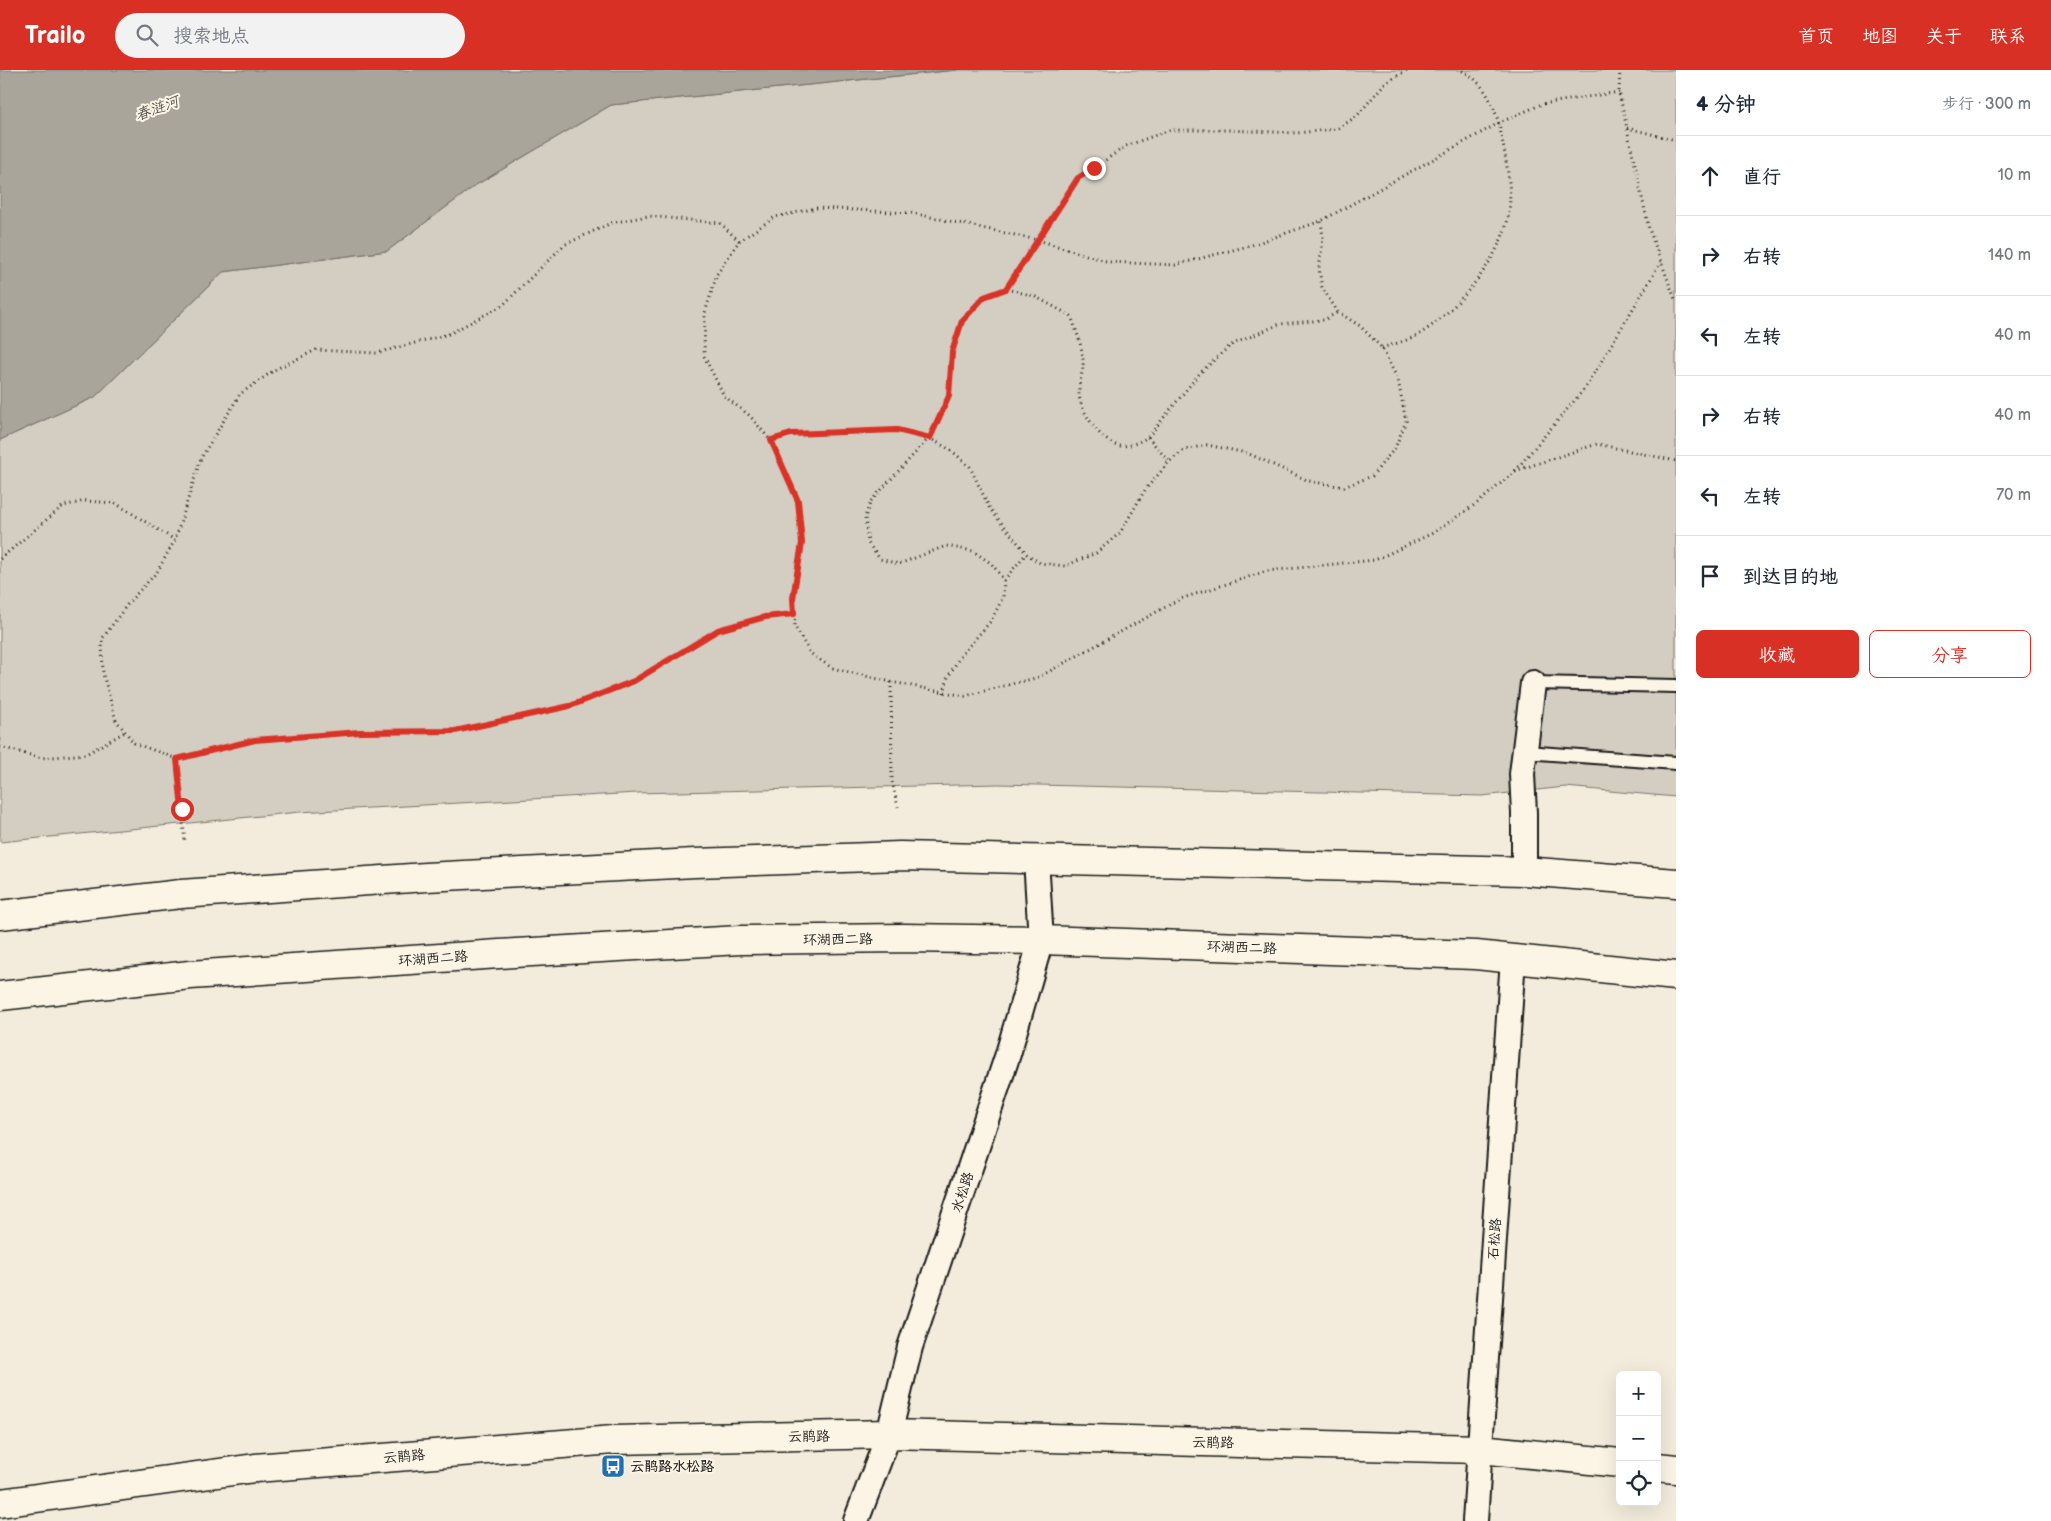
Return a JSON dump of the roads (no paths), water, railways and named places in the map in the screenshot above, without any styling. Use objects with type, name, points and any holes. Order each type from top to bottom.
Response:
[{"type":"main road","points":[[0,915],[181,894],[436,877],[695,863],[881,857],[1524,871],[1676,884]]},
{"type":"main road","name":"环湖西二路","points":[[0,996],[190,974],[740,940],[904,938],[1041,940],[1476,955],[1676,976]]},
{"type":"main road","name":"云鹃路","points":[[0,1503],[256,1468],[604,1440],[889,1434],[1480,1449],[1616,1463]]},
{"type":"main road","points":[[1661,1467],[1676,1469]]},
{"type":"street","points":[[1524,871],[1522,774],[1533,683]]},
{"type":"street","name":"水松路","points":[[856,1521],[889,1434],[910,1347],[1008,1054],[1041,940],[1036,859]]},
{"type":"street","name":"石松路","points":[[1475,1521],[1513,958]]},
{"type":"lane","points":[[1533,683],[1676,686]]},
{"type":"lane","points":[[1524,752],[1676,763]]},
{"type":"water","name":"春涟河","points":[[0,70],[957,70],[611,105],[476,185],[387,251],[223,272],[95,397],[0,440]]},
{"type":"place","name":"云鹃路水松路","points":[[613,1466]]}]
